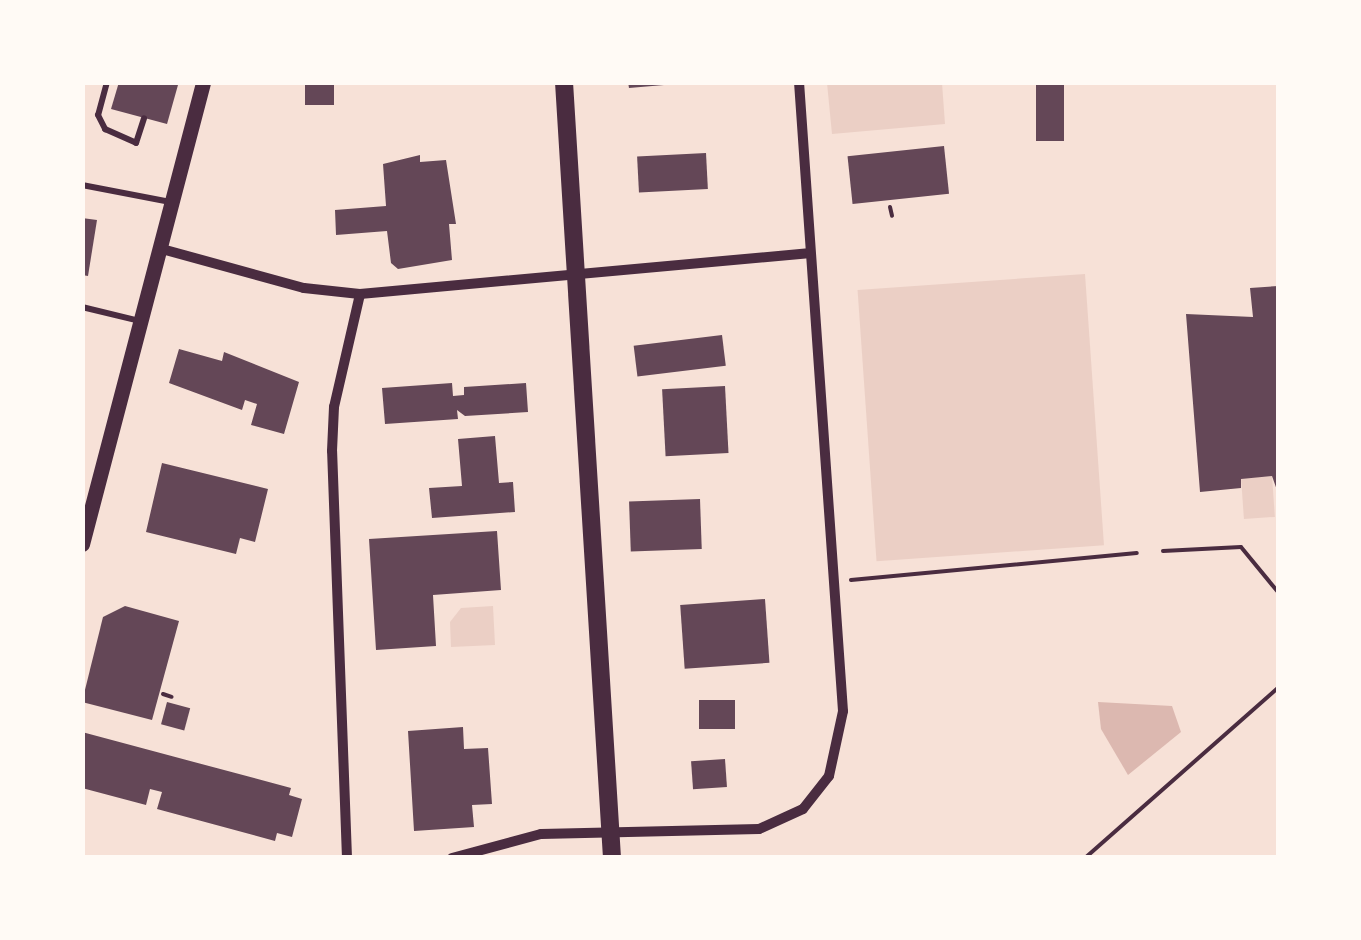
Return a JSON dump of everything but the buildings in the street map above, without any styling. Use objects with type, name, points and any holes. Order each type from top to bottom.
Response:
[{"type":"main road","points":[[564,82],[612,858]]},
{"type":"street","points":[[82,544],[203,82]]},
{"type":"street","points":[[452,858],[542,834],[759,830],[785,820],[818,794],[840,740],[843,711],[799,82]]},
{"type":"street","points":[[162,250],[304,288],[360,294],[808,253]]},
{"type":"street","points":[[347,858],[332,450],[334,407],[360,294]]},
{"type":"lane","points":[[107,82],[98,115],[105,129],[136,143],[144,118]]},
{"type":"lane","points":[[82,185],[174,202]]},
{"type":"lane","points":[[82,307],[142,322]]},
{"type":"path","points":[[890,207],[892,216]]},
{"type":"path","points":[[1163,552],[1240,547],[1278,592]]},
{"type":"path","points":[[851,580],[1137,554]]},
{"type":"path","points":[[1084,858],[1278,688]]},
{"type":"path","points":[[163,694],[172,696]]},
{"type":"shaded area","points":[[827,83],[942,83],[945,124],[832,134]]},
{"type":"shaded area","points":[[1085,274],[1104,545],[877,561],[858,290]]},
{"type":"shaded area","points":[[1272,476],[1275,517],[1244,519],[1241,478]]},
{"type":"shaded area","points":[[493,606],[495,645],[451,647],[450,622],[461,608]]},
{"type":"shaded area","points":[[1098,702],[1172,706],[1181,732],[1128,775],[1101,729]]}]
